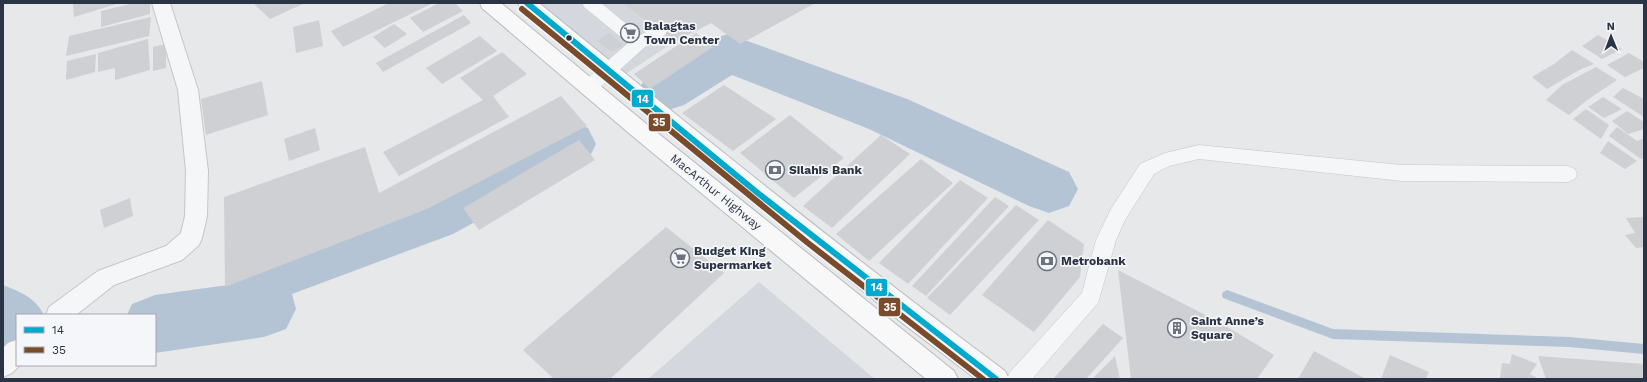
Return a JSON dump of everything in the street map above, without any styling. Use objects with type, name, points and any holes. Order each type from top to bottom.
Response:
[{"type":"highway","name":"MacArthur Highway","points":[[489,3],[631,123],[945,379]]},
{"type":"highway","points":[[527,3],[653,107],[910,314],[996,379]]},
{"type":"street","points":[[59,314],[78,298],[106,278],[174,253],[191,238],[196,216],[197,171],[188,90],[161,3]]},
{"type":"street","points":[[3,365],[16,352]]},
{"type":"lane","points":[[590,3],[639,43]]},
{"type":"lane","points":[[589,87],[639,43],[659,31]]},
{"type":"lane","points":[[1018,379],[1091,297],[1106,240],[1118,215],[1147,169],[1164,160],[1199,152],[1402,173],[1568,174]]},
{"type":"shaded area","name":"Balagtas Town Center","points":[[532,3],[815,3],[740,44],[711,23],[674,42],[621,77]]},
{"type":"shaded area","points":[[759,282],[875,379],[648,379]]},
{"type":"building","points":[[73,3],[120,3],[74,17]]},
{"type":"building","points":[[134,3],[150,3],[150,14],[101,27],[101,11]]},
{"type":"building","points":[[253,3],[305,3],[270,19]]},
{"type":"building","points":[[389,3],[433,3],[343,47],[331,31]]},
{"type":"building","points":[[439,3],[455,3],[463,11],[423,32],[410,18]]},
{"type":"building","points":[[623,3],[815,3],[740,44],[711,23],[674,42]]},
{"type":"building","points":[[464,15],[471,23],[383,72],[376,63]]},
{"type":"building","points":[[151,17],[149,36],[66,56],[69,36]]},
{"type":"building","points":[[319,20],[323,46],[296,53],[293,27]]},
{"type":"building","points":[[394,24],[407,34],[385,48],[373,37]]},
{"type":"building","points":[[609,33],[624,45],[612,52],[597,41]]},
{"type":"building","points":[[696,33],[713,47],[650,89],[634,74]]},
{"type":"building","points":[[1598,35],[1622,49],[1602,59],[1582,46]]},
{"type":"building","points":[[480,36],[497,51],[442,84],[426,68]]},
{"type":"building","points":[[148,39],[150,70],[115,80],[115,68],[98,72],[98,53]]},
{"type":"building","points":[[166,44],[166,68],[153,71],[153,47]]},
{"type":"building","points":[[1572,50],[1594,64],[1581,69],[1547,89],[1532,77],[1554,64]]},
{"type":"building","points":[[502,52],[527,74],[493,96],[509,117],[399,176],[383,152],[483,100],[460,78]]},
{"type":"building","points":[[1629,53],[1644,62],[1644,68],[1625,77],[1607,65]]},
{"type":"building","points":[[96,54],[95,72],[66,80],[67,61]]},
{"type":"building","points":[[1596,67],[1617,80],[1586,101],[1569,115],[1546,100],[1562,85]]},
{"type":"building","points":[[262,81],[268,115],[206,135],[201,99]]},
{"type":"building","points":[[724,85],[776,119],[733,151],[682,113]]},
{"type":"building","points":[[1623,88],[1644,99],[1644,117],[1613,97]]},
{"type":"building","points":[[561,96],[587,126],[427,209],[225,287],[224,197],[365,147],[379,193]]},
{"type":"building","points":[[1603,97],[1622,109],[1604,118],[1588,107]]},
{"type":"building","points":[[1586,109],[1609,125],[1601,139],[1573,119]]},
{"type":"building","points":[[1627,111],[1644,122],[1644,129],[1628,134],[1612,121]]},
{"type":"building","points":[[790,115],[844,158],[794,198],[740,153]]},
{"type":"building","points":[[1617,127],[1637,141],[1644,138],[1644,158],[1641,159],[1609,136]]},
{"type":"building","points":[[315,128],[320,150],[289,161],[284,139]]},
{"type":"building","points":[[881,135],[910,154],[832,228],[803,206]]},
{"type":"building","points":[[579,140],[595,160],[479,230],[463,208]]},
{"type":"building","points":[[1608,141],[1637,161],[1625,169],[1600,153]]},
{"type":"building","points":[[921,159],[953,183],[869,261],[836,234]]},
{"type":"building","points":[[960,180],[988,198],[908,284],[879,263]]},
{"type":"building","points":[[995,197],[1009,206],[926,296],[912,286]]},
{"type":"building","points":[[130,198],[133,216],[104,228],[100,210]]},
{"type":"building","points":[[1016,205],[1039,220],[950,315],[927,298]]},
{"type":"building","points":[[1644,217],[1644,247],[1636,248],[1625,235],[1635,233],[1626,218]]},
{"type":"building","name":"Metrobank","points":[[1048,220],[1084,244],[1080,277],[1034,332],[982,295]]},
{"type":"building","points":[[666,227],[724,273],[610,379],[554,379],[523,350]]},
{"type":"building","name":"Saint Anne’s Square","points":[[1118,270],[1219,322],[1274,355],[1257,379],[1131,379]]},
{"type":"building","points":[[1103,324],[1123,338],[1086,379],[1053,379]]},
{"type":"building","points":[[1314,351],[1366,379],[1298,379]]},
{"type":"building","points":[[1512,354],[1537,364],[1530,374],[1539,379],[1500,379],[1502,363],[1510,364]]},
{"type":"building","points":[[1390,355],[1429,372],[1426,379],[1381,379]]},
{"type":"building","points":[[1115,356],[1120,379],[1093,379],[1094,377]]},
{"type":"building","points":[[1538,356],[1644,364],[1644,379],[1546,379]]},
{"type":"waterway","points":[[665,91],[728,53],[888,114],[1049,189]]},
{"type":"waterway","points":[[156,324],[264,309],[258,279],[432,217],[568,144]]},
{"type":"waterway","points":[[1227,295],[1333,334],[1569,342],[1644,349]]},
{"type":"waterway","points":[[3,314],[16,326]]},
{"type":"transit line","name":"14","points":[[527,3],[759,194],[996,379]]},
{"type":"transit line","name":"35","points":[[522,9],[808,243],[983,379]]},
{"type":"place","name":"Balagtas Town Center","points":[[630,33]]},
{"type":"place","name":"Silahis Bank","points":[[775,170]]},
{"type":"place","name":"Budget King Supermarket","points":[[680,258]]},
{"type":"place","name":"Metrobank","points":[[1047,261]]},
{"type":"place","name":"Saint Anne’s Square","points":[[1177,328]]}]
